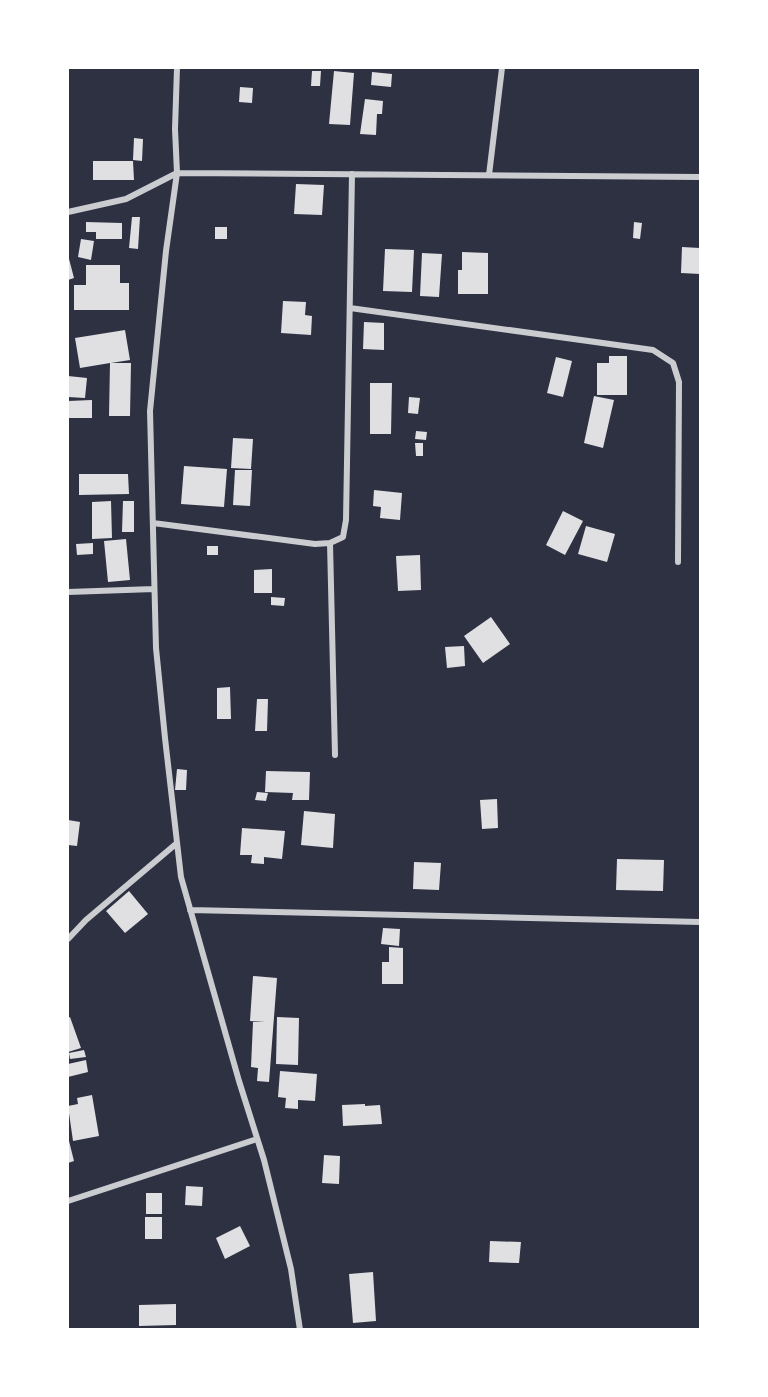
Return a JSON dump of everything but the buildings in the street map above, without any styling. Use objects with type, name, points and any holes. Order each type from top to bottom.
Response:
[{"type":"street","points":[[177,68],[175,129],[177,173],[166,251],[150,411],[156,648],[181,877],[257,1139],[291,1269],[300,1329]]},
{"type":"street","points":[[489,175],[502,68]]},
{"type":"street","points":[[68,212],[126,199],[177,173],[700,177]]},
{"type":"street","points":[[153,523],[315,544],[330,543],[343,537],[346,520],[352,174]]},
{"type":"street","points":[[350,308],[654,350],[673,363],[679,382],[678,562]]},
{"type":"street","points":[[330,543],[335,755]]},
{"type":"street","points":[[68,592],[154,589]]},
{"type":"street","points":[[68,939],[86,920],[177,843]]},
{"type":"street","points":[[190,910],[700,922]]},
{"type":"street","points":[[68,1201],[257,1139]]}]
